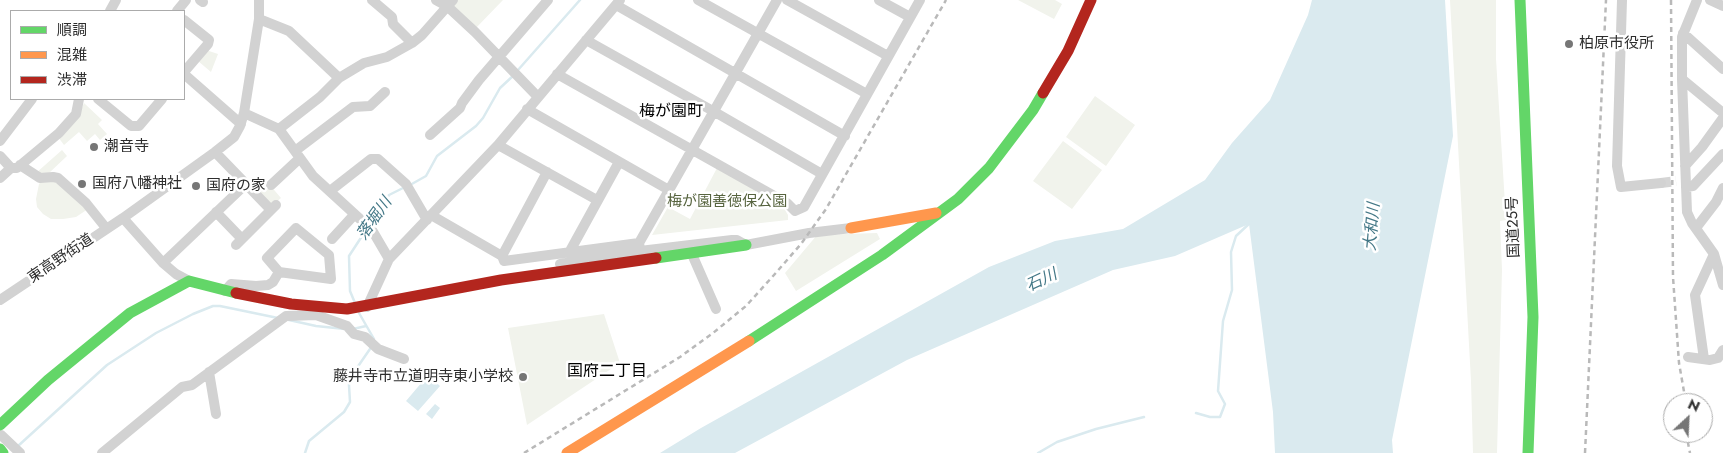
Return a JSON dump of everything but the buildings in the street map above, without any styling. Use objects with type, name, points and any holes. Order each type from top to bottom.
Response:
[{"type":"main road","points":[[567,453],[717,362],[888,236],[941,212],[958,199],[988,168],[1033,110],[1068,50],[1091,0]]},
{"type":"main road","name":"国道25号","points":[[1520,0],[1533,317],[1528,453]]},
{"type":"main road","points":[[851,228],[888,236],[941,212]]},
{"type":"main road","points":[[1,430],[54,374],[105,332],[130,313],[189,281],[225,291],[317,311],[347,310],[499,278],[542,274],[746,245]]},
{"type":"main road","points":[[0,449],[4,453]]},
{"type":"street","points":[[178,10],[186,0]]},
{"type":"street","points":[[185,74],[241,124],[259,19],[259,0]]},
{"type":"street","points":[[372,0],[392,17],[393,24],[412,43]]},
{"type":"street","points":[[436,0],[450,3],[514,73],[538,96]]},
{"type":"street","points":[[430,135],[460,108],[478,80],[548,0]]},
{"type":"street","points":[[698,0],[867,94]]},
{"type":"street","points":[[640,247],[691,150],[777,0]]},
{"type":"street","points":[[787,0],[888,56]]},
{"type":"street","points":[[879,0],[910,17]]},
{"type":"street","points":[[557,74],[787,203],[795,212],[804,207],[920,0]]},
{"type":"street","points":[[1622,0],[1618,166],[1621,187],[1661,183]]},
{"type":"street","points":[[1697,0],[1683,33],[1682,79],[1685,166],[1682,183],[1687,212],[1714,254],[1723,286]]},
{"type":"street","points":[[1710,0],[1723,6]]},
{"type":"street","points":[[367,307],[389,259],[498,145],[618,2],[736,74],[845,136]]},
{"type":"street","points":[[279,129],[320,97],[339,78],[364,63],[387,57],[412,43],[422,35],[450,3]]},
{"type":"street","points":[[259,19],[290,32],[339,78]]},
{"type":"street","points":[[185,21],[209,40],[208,44],[185,72]]},
{"type":"street","points":[[1683,33],[1723,69]]},
{"type":"street","points":[[586,40],[822,174]]},
{"type":"street","points":[[1682,79],[1723,113]]},
{"type":"street","points":[[271,185],[298,154],[353,107],[370,106],[385,92]]},
{"type":"street","points":[[0,141],[31,100]]},
{"type":"street","points":[[0,178],[53,138],[76,114],[79,100]]},
{"type":"street","points":[[99,100],[130,126],[139,126],[161,100]]},
{"type":"street","points":[[527,109],[669,190]]},
{"type":"street","points":[[244,113],[279,129],[313,176],[368,227],[389,259]]},
{"type":"street","points":[[1685,166],[1702,147],[1723,118]]},
{"type":"street","name":"東高野街道","points":[[0,300],[123,218],[215,152],[234,137],[241,124]]},
{"type":"street","points":[[498,145],[597,200]]},
{"type":"street","points":[[215,152],[246,184],[274,208],[239,242],[216,212]]},
{"type":"street","points":[[1682,183],[1692,186],[1723,154]]},
{"type":"street","points":[[0,156],[16,167],[40,178],[58,178],[86,203],[106,228]]},
{"type":"street","points":[[330,191],[371,159],[378,159],[406,184],[429,218],[502,256],[504,261],[570,251],[732,240],[737,240],[746,245],[809,233],[851,228]]},
{"type":"street","points":[[570,251],[619,162]]},
{"type":"street","points":[[502,256],[547,172]]},
{"type":"street","points":[[163,262],[246,184]]},
{"type":"street","points":[[1696,228],[1716,202],[1723,188]]},
{"type":"street","points":[[332,239],[354,215]]},
{"type":"street","points":[[123,218],[163,262],[176,274],[189,281]]},
{"type":"street","points":[[296,228],[329,255],[331,278],[279,272],[266,258],[296,228]]},
{"type":"street","points":[[542,274],[550,266],[640,247]]},
{"type":"street","points":[[691,252],[716,309]]},
{"type":"street","points":[[1704,359],[1695,295],[1714,254]]},
{"type":"street","points":[[225,291],[231,284],[268,285],[273,282],[279,272]]},
{"type":"street","points":[[102,453],[182,387],[192,385],[282,319],[317,311],[347,326],[354,334],[364,338],[378,349],[404,359]]},
{"type":"street","points":[[1688,357],[1710,360],[1718,358],[1723,350]]},
{"type":"street","points":[[209,372],[216,414]]},
{"type":"street","points":[[1,430],[20,453]]},
{"type":"green space","points":[[456,0],[503,0],[475,29],[450,7]]},
{"type":"green space","points":[[1018,0],[1055,0],[1062,4],[1054,19]]},
{"type":"green space","points":[[1450,0],[1496,0],[1496,59],[1506,220],[1500,221],[1502,270],[1497,453],[1473,453],[1471,381]]},
{"type":"green space","points":[[206,50],[218,54],[211,72],[198,61]]},
{"type":"green space","points":[[1095,96],[1135,125],[1106,166],[1066,137]]},
{"type":"green space","points":[[84,103],[102,120],[98,124],[107,134],[100,140],[95,134],[87,141],[79,132],[64,145],[58,137],[80,112]]},
{"type":"green space","points":[[1063,141],[1102,170],[1072,209],[1033,181]]},
{"type":"green space","points":[[62,150],[67,156],[48,174],[36,173]]},
{"type":"green space","name":"梅が園善徳保公園","points":[[717,168],[782,205],[788,215],[788,220],[652,235],[668,207],[690,219]]},
{"type":"green space","points":[[56,181],[88,209],[76,217],[63,219],[51,219],[43,214],[37,207],[36,199],[39,184],[41,182]]},
{"type":"green space","points":[[269,184],[281,198],[272,206],[259,193]]},
{"type":"green space","points":[[877,233],[880,239],[796,291],[785,273],[817,235]]},
{"type":"green space","points":[[604,314],[620,363],[527,425],[508,328]]},
{"type":"water","points":[[1312,0],[1445,0],[1453,136],[1392,440],[1393,453],[1275,453],[1273,412],[1249,224],[1175,256],[1113,270],[907,360],[735,453],[660,453],[701,428],[989,267],[1055,241],[1123,229],[1205,180],[1232,143],[1270,100],[1308,15]]},
{"type":"water","points":[[428,375],[440,386],[418,411],[406,401]]},
{"type":"water","points":[[435,404],[440,408],[432,419],[426,414]]},
{"type":"waterway","name":"落堀川","points":[[518,70],[580,0]]},
{"type":"waterway","name":"落堀川","points":[[410,185],[426,176],[437,156],[476,126],[483,118],[500,88],[514,75]]},
{"type":"waterway","name":"落堀川","points":[[370,225],[389,195],[405,187]]},
{"type":"waterway","points":[[1196,413],[1210,417],[1220,417],[1225,404],[1218,391],[1223,321],[1232,290],[1231,252],[1236,236],[1251,222]]},
{"type":"waterway","name":"落堀川","points":[[355,303],[350,291],[349,256],[366,230]]},
{"type":"waterway","points":[[18,446],[107,365],[156,333],[193,314],[213,306],[220,306],[278,318]]},
{"type":"waterway","name":"落堀川","points":[[359,313],[374,339],[373,341]]},
{"type":"waterway","points":[[289,320],[316,326],[345,329]]},
{"type":"waterway","points":[[353,329],[366,326]]},
{"type":"waterway","name":"落堀川","points":[[305,453],[309,441],[344,412],[350,402],[350,378],[372,346]]},
{"type":"waterway","points":[[1038,453],[1057,442],[1096,429],[1144,417]]},
{"type":"tunnel","points":[[1661,183],[1676,181]]},
{"type":"railway","points":[[524,453],[680,357],[746,306],[801,244],[826,209],[946,0]]},
{"type":"railway","points":[[1585,453],[1606,0]]},
{"type":"railway","points":[[1671,0],[1673,277],[1679,363],[1684,393]]},
{"type":"railway","points":[[1688,443],[1690,453]]},
{"type":"traffic: fast","points":[[1520,0],[1533,317],[1528,453]]},
{"type":"traffic: fast","points":[[749,341],[882,255],[958,199],[989,168],[1033,110],[1043,93]]},
{"type":"traffic: fast","points":[[656,258],[746,245]]},
{"type":"traffic: fast","points":[[0,425],[48,380],[130,313],[189,281],[236,293]]},
{"type":"traffic: fast","points":[[0,449],[3,453]]},
{"type":"traffic: slow","points":[[851,228],[936,213]]},
{"type":"traffic: slow","points":[[567,453],[749,341]]},
{"type":"traffic: jam","points":[[1043,93],[1068,51],[1091,0]]},
{"type":"traffic: jam","points":[[236,293],[291,304],[347,309],[501,280],[656,258]]},
{"type":"place","name":"柏原市役所","points":[[1569,44]]},
{"type":"place","name":"潮音寺","points":[[94,147]]},
{"type":"place","name":"国府八幡神社","points":[[82,184]]},
{"type":"place","name":"国府の家","points":[[196,186]]},
{"type":"place","name":"藤井寺市立道明寺東小学校","points":[[523,377]]},
{"type":"district","name":"梅が園町","points":[[671,112]]},
{"type":"district","name":"国府二丁目","points":[[607,372]]},
{"type":"water label","name":"大和川","points":[[1373,227]]},
{"type":"water label","name":"石川","points":[[1042,281]]}]
